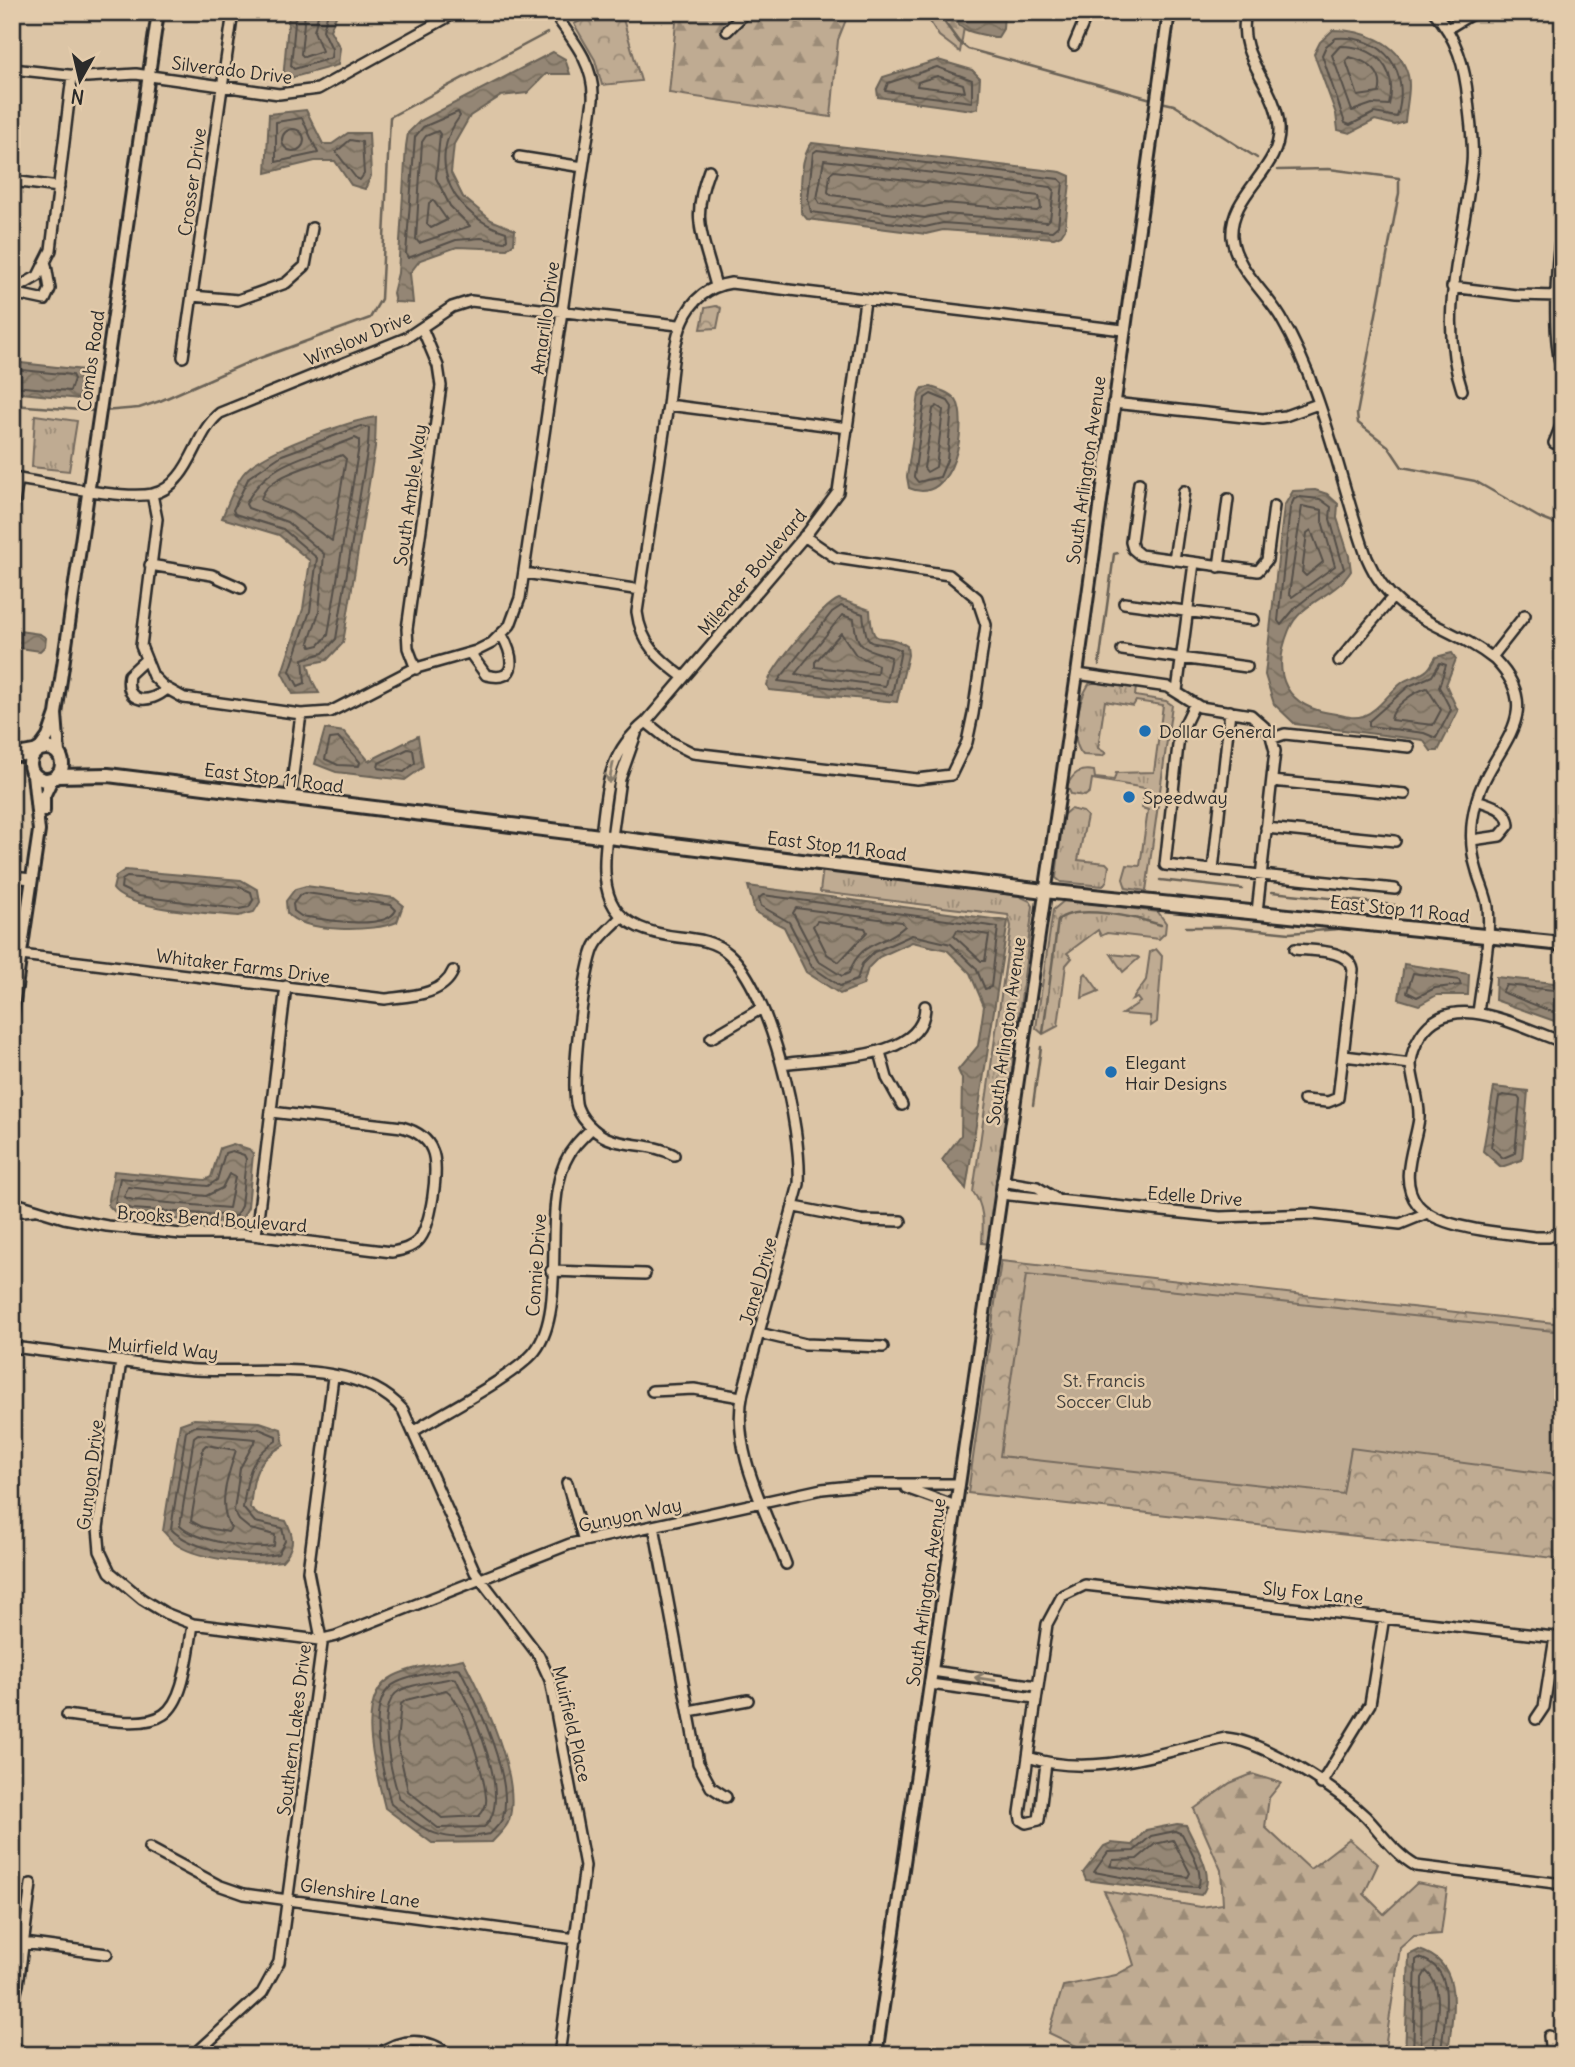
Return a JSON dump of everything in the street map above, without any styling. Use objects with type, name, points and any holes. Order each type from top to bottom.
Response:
[{"type":"main road","points":[[12,756],[49,747],[60,757],[61,769],[54,778],[43,780],[12,764]]},
{"type":"main road","points":[[32,772],[30,761],[37,750]]},
{"type":"main road","name":"East Stop 11 Road","points":[[60,757],[82,768],[100,770],[108,775]]},
{"type":"main road","name":"East Stop 11 Road","points":[[54,778],[108,775],[1044,891],[1563,944]]},
{"type":"street","name":"Combs Road","points":[[37,750],[48,737],[56,714],[151,75],[158,12]]},
{"type":"street","name":"Crosser Drive","points":[[183,357],[233,12]]},
{"type":"street","name":"Silverado Drive","points":[[12,69],[72,76],[128,73],[151,75],[279,94],[317,89],[457,12]]},
{"type":"street","name":"Amarillo Drive","points":[[502,635],[517,610],[524,573],[593,83],[584,57],[554,12]]},
{"type":"street","points":[[727,31],[746,12]]},
{"type":"street","points":[[1074,45],[1088,12]]},
{"type":"street","name":"South Arlington Avenue","points":[[876,2055],[1077,674],[1169,12]]},
{"type":"street","points":[[1246,12],[1244,41],[1275,109],[1279,135],[1271,159],[1237,210],[1233,240],[1243,265],[1282,320],[1318,404],[1367,558],[1392,598],[1425,622],[1492,657],[1513,684],[1517,715],[1511,737],[1486,775],[1476,800],[1472,840],[1477,872],[1487,901],[1478,1013]]},
{"type":"street","points":[[1434,12],[1456,46],[1466,78],[1473,151],[1452,287],[1452,340],[1462,390]]},
{"type":"street","points":[[1447,29],[1475,12]]},
{"type":"street","points":[[12,292],[38,276],[46,265],[51,250],[72,76]]},
{"type":"street","points":[[519,157],[583,167]]},
{"type":"street","points":[[709,170],[699,197],[697,215],[716,286]]},
{"type":"street","points":[[12,181],[59,187]]},
{"type":"street","points":[[1563,225],[1558,296],[1558,353],[1563,372]]},
{"type":"street","points":[[192,296],[239,300],[286,283],[305,266],[312,228]]},
{"type":"street","points":[[12,292],[45,300],[50,289],[46,265]]},
{"type":"street","points":[[683,677],[656,657],[639,628],[641,590],[678,325],[692,304],[716,286],[731,284],[864,302],[1123,330]]},
{"type":"street","points":[[1452,287],[1516,295],[1558,296]]},
{"type":"street","name":"Winslow Drive","points":[[152,494],[177,479],[206,429],[220,413],[422,328],[452,307],[471,301],[678,325]]},
{"type":"street","name":"Milender Boulevard","points":[[607,836],[633,738],[838,492],[864,302]]},
{"type":"street","name":"South Amble Way","points":[[416,668],[408,648],[407,629],[442,386],[438,366],[422,328]]},
{"type":"street","points":[[1113,403],[1262,419],[1286,416],[1318,404]]},
{"type":"street","points":[[668,405],[848,428]]},
{"type":"street","points":[[1554,443],[1563,421]]},
{"type":"street","points":[[12,516],[15,478],[131,495],[152,494],[157,516],[140,632],[145,660],[156,679],[167,689],[189,699],[301,714],[338,709],[416,668],[484,648],[502,635],[513,658],[510,668],[496,677],[486,675],[470,653]]},
{"type":"street","points":[[1139,484],[1133,549],[1140,555],[1258,571],[1267,559],[1274,506]]},
{"type":"street","points":[[1174,560],[1184,491]]},
{"type":"street","points":[[1219,566],[1228,499]]},
{"type":"street","points":[[646,722],[671,742],[692,753],[917,779],[951,775],[961,759],[970,732],[986,625],[977,598],[949,575],[836,558],[804,536]]},
{"type":"street","points":[[1177,691],[1194,563]]},
{"type":"street","points":[[150,565],[212,575],[240,588]]},
{"type":"street","points":[[524,573],[641,590]]},
{"type":"street","points":[[1339,660],[1392,598]]},
{"type":"street","points":[[1124,603],[1254,621]]},
{"type":"street","points":[[1492,657],[1525,615]]},
{"type":"street","points":[[1122,650],[1247,667]]},
{"type":"street","points":[[145,660],[130,673],[130,690],[137,698],[147,701],[167,689]]},
{"type":"street","points":[[1077,674],[1177,691],[1194,705],[1230,711],[1259,720],[1273,738],[1272,780],[1257,912]]},
{"type":"street","points":[[1194,705],[1179,736],[1165,865],[1395,889]]},
{"type":"street","points":[[1213,870],[1230,711]]},
{"type":"street","name":"Combs Road","points":[[56,714],[60,757]]},
{"type":"street","points":[[290,798],[301,714]]},
{"type":"street","points":[[1273,738],[1285,734],[1409,747]]},
{"type":"street","points":[[12,1014],[38,831],[32,772]]},
{"type":"street","points":[[38,831],[43,822],[44,796],[54,778]]},
{"type":"street","points":[[1272,780],[1405,794]]},
{"type":"street","points":[[1472,840],[1500,836],[1509,825],[1508,817],[1502,810],[1476,800]]},
{"type":"street","points":[[1266,828],[1395,841]]},
{"type":"street","points":[[607,836],[603,877],[607,896],[620,918],[654,934],[702,940],[720,947],[734,960],[762,1008],[711,1038]]},
{"type":"street","points":[[12,877],[32,879]]},
{"type":"street","points":[[620,918],[595,946],[588,970],[575,1093],[581,1115],[592,1128],[615,1142],[657,1149],[674,1155]]},
{"type":"street","points":[[1295,949],[1338,955],[1352,965],[1338,1098],[1328,1102],[1304,1100]]},
{"type":"street","name":"Whitaker Farms Drive","points":[[21,955],[385,999],[433,990],[448,981],[453,971]]},
{"type":"street","points":[[256,1235],[286,986]]},
{"type":"street","points":[[782,1064],[880,1052],[898,1045],[920,1025],[925,1006]]},
{"type":"street","name":"Janel Drive","points":[[762,1008],[774,1032],[782,1064],[799,1160],[795,1207],[741,1397],[740,1436],[786,1564]]},
{"type":"street","points":[[1563,1042],[1478,1013],[1447,1014],[1436,1019],[1417,1041],[1411,1064],[1419,1117],[1408,1172],[1410,1187],[1417,1204],[1436,1220],[1534,1237],[1549,1237],[1563,1230]]},
{"type":"street","points":[[880,1052],[887,1078],[902,1105]]},
{"type":"street","points":[[1344,1056],[1411,1064]]},
{"type":"street","name":"Brooks Bend Boulevard","points":[[12,1202],[91,1224],[145,1231],[256,1235],[392,1252],[412,1246],[422,1236],[429,1220],[435,1165],[429,1144],[419,1133],[402,1127],[271,1112]]},
{"type":"street","name":"Connie Drive","points":[[414,1431],[517,1367],[534,1352],[548,1324],[554,1225],[562,1170],[570,1152],[592,1128]]},
{"type":"street","points":[[1002,1181],[1037,1187],[1055,1198]]},
{"type":"street","name":"Edelle Drive","points":[[1000,1194],[1220,1217],[1313,1214],[1400,1224],[1427,1213]]},
{"type":"street","points":[[795,1207],[861,1220],[901,1221]]},
{"type":"street","points":[[12,1212],[34,1210]]},
{"type":"street","points":[[551,1271],[645,1274]]},
{"type":"street","points":[[759,1333],[819,1345],[883,1347]]},
{"type":"street","name":"Muirfield Way","points":[[12,1347],[197,1370],[278,1369],[354,1380]]},
{"type":"street","name":"Gunyon Drive","points":[[121,1361],[98,1528],[100,1551],[115,1577],[142,1600],[193,1624],[322,1639]]},
{"type":"street","name":"Southern Lakes Drive","points":[[194,2055],[259,1996],[271,1980],[279,1962],[322,1639],[308,1571],[333,1377]]},
{"type":"street","name":"Muirfield Place","points":[[354,1380],[371,1385],[393,1399],[414,1431],[455,1532],[479,1578],[539,1656],[550,1680],[584,1862],[559,2055]]},
{"type":"street","points":[[652,1391],[694,1389],[741,1397]]},
{"type":"street","points":[[567,1483],[584,1541]]},
{"type":"street","name":"Gunyon Way","points":[[322,1639],[563,1546],[855,1485],[960,1484]]},
{"type":"street","points":[[901,1486],[956,1506]]},
{"type":"street","points":[[654,1526],[701,1770],[711,1787],[726,1797]]},
{"type":"street","name":"Sly Fox Lane","points":[[1037,1686],[1047,1625],[1062,1595],[1085,1585],[1559,1637]]},
{"type":"street","points":[[1321,1784],[1370,1704],[1384,1617]]},
{"type":"street","points":[[66,1714],[129,1723],[151,1721],[162,1715],[173,1705],[183,1689],[193,1624]]},
{"type":"street","points":[[1536,1719],[1544,1707],[1559,1637]]},
{"type":"street","points":[[932,1671],[1037,1686],[1020,1813],[1021,1820],[1031,1824],[1039,1819],[1046,1763]]},
{"type":"street","points":[[930,1684],[1035,1699]]},
{"type":"street","points":[[689,1711],[748,1700]]},
{"type":"street","points":[[1028,1757],[1046,1763],[1093,1767],[1226,1738],[1252,1743],[1349,1802],[1401,1857],[1416,1866],[1563,1884]]},
{"type":"street","name":"Glenshire Lane","points":[[149,1848],[226,1888],[576,1939]]},
{"type":"street","points":[[12,2007],[31,1884]]},
{"type":"street","points":[[24,1943],[107,1954]]},
{"type":"street","points":[[1549,2036],[1551,2055]]},
{"type":"street","points":[[377,2055],[400,2043],[419,2041],[434,2045],[450,2055]]},
{"type":"street","points":[[12,2046],[27,2055]]},
{"type":"green space","points":[[599,12],[621,12],[641,81],[602,85],[595,60],[574,24]]},
{"type":"green space","points":[[677,12],[849,12],[838,40],[831,117],[669,93]]},
{"type":"green space","points":[[924,12],[951,12],[964,27],[960,52],[939,36]]},
{"type":"green space","points":[[705,308],[721,308],[717,328],[701,329]]},
{"type":"green space","points":[[35,415],[77,421],[69,471],[32,467]]},
{"type":"green space","points":[[1096,682],[1136,687],[1135,696],[1166,701],[1172,705],[1146,891],[1126,888],[1123,879],[1127,865],[1140,866],[1148,810],[1142,808],[1145,788],[1092,779],[1090,792],[1085,796],[1071,794],[1067,786],[1074,775],[1085,770],[1094,771],[1095,778],[1114,780],[1116,773],[1154,772],[1163,705],[1136,701],[1133,706],[1105,701],[1098,748],[1106,753],[1102,756],[1083,755],[1076,740],[1077,720],[1085,691],[1089,684]]},
{"type":"green space","points":[[1070,809],[1083,812],[1087,816],[1078,860],[1106,863],[1109,866],[1107,880],[1103,886],[1061,882],[1056,878],[1063,815]]},
{"type":"green space","points":[[823,868],[1019,896],[1030,901],[1033,906],[990,1244],[982,1243],[981,1210],[973,1192],[1011,926],[1008,915],[820,892]]},
{"type":"green space","points":[[1065,900],[1158,912],[1166,923],[1165,933],[1159,939],[1107,933],[1101,936],[1098,930],[1067,953],[1072,958],[1066,965],[1058,1026],[1043,1034],[1036,1028],[1053,910]]},
{"type":"green space","points":[[1156,949],[1162,956],[1157,1022],[1151,1026],[1150,1016],[1122,1014],[1140,1002],[1137,998],[1132,1000],[1146,980],[1150,952]]},
{"type":"green space","points":[[1111,954],[1138,957],[1139,958],[1123,972]]},
{"type":"green space","points":[[1086,973],[1099,991],[1082,998],[1084,975]]},
{"type":"green space","name":"St. Francis Soccer Club","points":[[1001,1261],[1563,1324],[1563,1559],[968,1493]]},
{"type":"green space","name":"St. Francis Soccer Club","points":[[1026,1275],[1563,1332],[1563,1476],[1351,1448],[1343,1494],[1000,1456]]},
{"type":"green space","points":[[1252,1774],[1281,1783],[1269,1798],[1265,1827],[1310,1869],[1349,1839],[1378,1864],[1364,1894],[1384,1914],[1417,1883],[1447,1889],[1441,1934],[1414,1936],[1400,1948],[1384,2055],[1104,2055],[1091,2053],[1049,2033],[1063,1986],[1116,1975],[1134,1965],[1124,1933],[1104,1891],[1201,1907],[1223,1904],[1221,1870],[1194,1809],[1230,1783]]},
{"type":"water","points":[[289,12],[338,12],[330,30],[340,48],[338,65],[283,80]]},
{"type":"water","points":[[953,12],[1004,12],[1003,29],[998,37],[968,31],[958,24]]},
{"type":"water","points":[[1333,30],[1367,35],[1395,52],[1408,77],[1405,122],[1395,125],[1375,120],[1350,133],[1338,130],[1336,114],[1314,54],[1320,42]]},
{"type":"water","points":[[553,52],[565,59],[570,74],[546,74],[527,93],[501,96],[470,116],[454,144],[451,173],[463,197],[491,220],[515,230],[514,243],[507,249],[457,247],[420,260],[410,273],[413,303],[395,302],[393,293],[398,273],[408,133],[420,121]]},
{"type":"water","points":[[938,60],[972,70],[980,78],[978,108],[972,110],[878,97],[877,89],[883,77]]},
{"type":"water","points":[[306,110],[323,144],[332,144],[348,133],[369,133],[371,176],[365,189],[351,185],[335,161],[315,161],[266,173],[269,114]]},
{"type":"water","points":[[812,143],[1061,172],[1070,176],[1065,229],[1061,235],[1054,238],[943,230],[926,234],[807,219],[801,212],[802,176],[805,157]]},
{"type":"water","points":[[12,362],[83,370],[79,399],[12,392]]},
{"type":"water","points":[[931,387],[954,397],[960,410],[961,425],[955,459],[948,474],[938,485],[925,491],[909,488],[907,477],[919,394],[923,388]]},
{"type":"water","points":[[376,417],[375,447],[343,643],[327,660],[308,664],[319,693],[293,694],[282,673],[303,609],[310,561],[279,535],[222,518],[240,479],[252,465],[305,438]]},
{"type":"water","points":[[1315,490],[1327,494],[1338,504],[1337,518],[1351,571],[1337,587],[1294,620],[1281,662],[1287,687],[1294,697],[1319,711],[1359,717],[1374,710],[1403,682],[1425,672],[1436,657],[1452,653],[1456,659],[1446,685],[1458,711],[1438,751],[1431,751],[1423,740],[1295,724],[1274,704],[1265,675],[1284,506],[1293,491]]},
{"type":"water","points":[[839,599],[870,610],[876,636],[907,646],[908,655],[897,702],[769,690],[767,685],[787,652],[810,624]]},
{"type":"water","points":[[12,630],[40,634],[46,638],[45,646],[40,651],[12,647]]},
{"type":"water","points":[[325,729],[344,732],[369,761],[418,736],[423,767],[405,780],[336,772],[315,764]]},
{"type":"water","points":[[125,870],[241,880],[258,890],[260,902],[254,912],[239,916],[191,912],[135,902],[113,889],[116,876]]},
{"type":"water","points":[[306,886],[394,898],[403,905],[397,922],[373,928],[339,929],[307,924],[295,920],[287,913],[286,901],[295,889]]},
{"type":"water","points":[[748,886],[1008,921],[966,1189],[942,1160],[961,1135],[962,1079],[958,1070],[978,1046],[984,1006],[970,973],[947,950],[912,942],[879,957],[868,968],[863,985],[840,994],[806,972],[784,927],[755,912]]},
{"type":"water","points":[[1404,964],[1469,974],[1468,995],[1437,995],[1419,1005],[1399,999]]},
{"type":"water","points":[[1496,977],[1563,984],[1563,1024],[1495,1000]]},
{"type":"water","points":[[1494,1087],[1528,1091],[1522,1160],[1501,1167],[1483,1151]]},
{"type":"water","points":[[233,1144],[249,1149],[253,1154],[248,1207],[241,1221],[228,1223],[131,1216],[116,1213],[108,1205],[114,1171],[205,1180],[211,1177],[220,1148]]},
{"type":"water","points":[[194,1419],[260,1422],[281,1429],[284,1445],[266,1458],[257,1471],[250,1508],[258,1515],[286,1521],[292,1542],[282,1561],[244,1562],[201,1555],[177,1545],[163,1531],[180,1424]]},
{"type":"water","points":[[463,1659],[490,1716],[505,1760],[512,1802],[509,1820],[492,1842],[432,1843],[385,1808],[373,1756],[371,1718],[374,1701],[381,1686],[394,1676]]},
{"type":"water","points":[[1177,1824],[1186,1825],[1203,1860],[1207,1879],[1206,1888],[1201,1895],[1086,1880],[1083,1873],[1104,1846],[1111,1843],[1132,1845],[1146,1830]]},
{"type":"water","points":[[1419,1950],[1434,1957],[1444,1967],[1450,1980],[1453,2009],[1448,2055],[1405,2055],[1409,1955]]},
{"type":"waterway","points":[[578,18],[588,12]]},
{"type":"waterway","points":[[937,12],[959,42],[968,49],[1155,100]]},
{"type":"waterway","points":[[103,411],[139,408],[160,401],[249,362],[370,318],[381,299],[390,117],[547,33]]},
{"type":"waterway","points":[[1161,102],[1174,105],[1257,158]]},
{"type":"waterway","points":[[1278,170],[1329,169],[1399,178],[1399,193],[1357,414],[1358,423],[1388,446],[1402,467],[1475,481],[1540,518],[1563,527]]},
{"type":"waterway","points":[[12,405],[96,411]]},
{"type":"waterway","points":[[1099,665],[1114,554],[1118,553]]},
{"type":"waterway","points":[[1160,880],[1242,889]]},
{"type":"waterway","points":[[1272,892],[1395,905]]},
{"type":"waterway","points":[[1043,1033],[1058,920],[1067,915],[1092,912],[1161,925]]},
{"type":"waterway","points":[[1186,927],[1229,927],[1290,933],[1338,929]]},
{"type":"waterway","points":[[1033,1105],[1041,1047]]},
{"type":"place","name":"Dollar General","points":[[1145,731]]},
{"type":"place","name":"Speedway","points":[[1129,797]]},
{"type":"place","name":"Elegant Hair Designs","points":[[1111,1072]]}]
